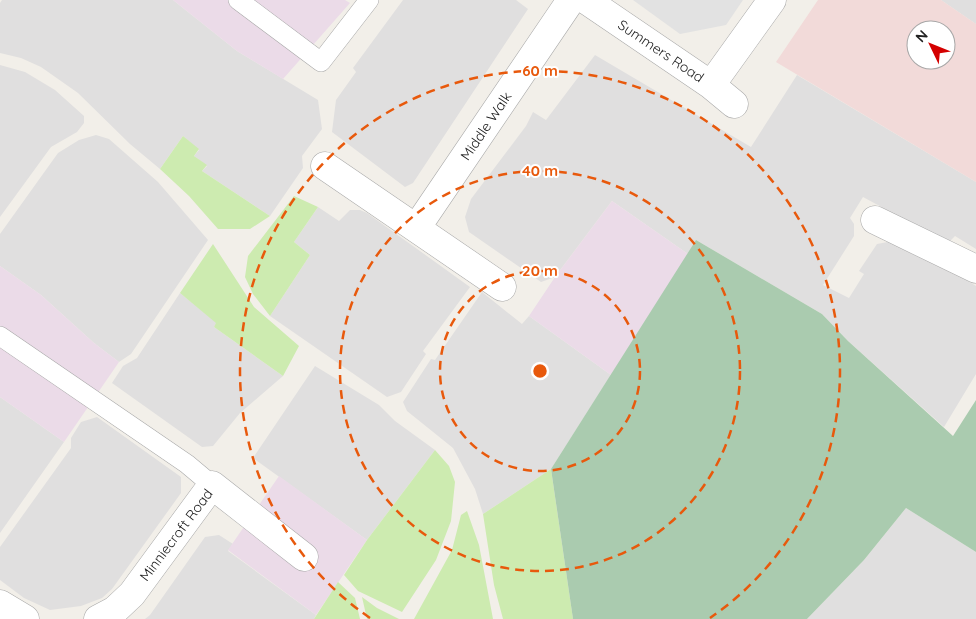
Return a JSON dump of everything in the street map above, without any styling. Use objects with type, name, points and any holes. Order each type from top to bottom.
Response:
[{"type":"street","name":"Middle Walk","points":[[417,227],[572,0]]},
{"type":"street","name":"Summers Road","points":[[586,0],[711,85],[734,104]]},
{"type":"street","name":"Summers Road","points":[[711,85],[772,0]]},
{"type":"street","points":[[326,166],[502,287]]},
{"type":"street","points":[[875,220],[976,269]]},
{"type":"street","name":"Minniecroft Road","points":[[98,619],[115,610],[132,594],[212,485],[304,557]]},
{"type":"street","points":[[0,604],[25,619]]},
{"type":"lane","points":[[238,0],[321,62],[369,0]]},
{"type":"lane","points":[[0,336],[187,464],[212,485]]},
{"type":"shaded area","points":[[2,0],[173,0],[237,51],[318,100],[322,129],[302,156],[303,168],[270,216],[202,171],[207,166],[194,156],[199,150],[183,136],[160,169],[130,144],[78,93],[41,67],[21,58],[0,53],[0,3]]},
{"type":"shaded area","points":[[173,0],[345,0],[350,3],[283,79],[237,51]]},
{"type":"shaded area","points":[[403,0],[516,0],[528,9],[413,183],[405,187],[332,132],[336,100],[356,72],[353,68]]},
{"type":"shaded area","points":[[633,0],[743,0],[726,25],[680,34]]},
{"type":"shaded area","points":[[818,0],[941,0],[976,24],[976,182],[776,62]]},
{"type":"shaded area","points":[[941,0],[976,0],[976,24]]},
{"type":"shaded area","points":[[595,55],[751,147],[797,75],[976,182],[976,249],[955,236],[948,243],[863,197],[850,218],[854,224],[854,236],[823,285],[849,298],[864,274],[859,271],[877,244],[893,241],[952,271],[976,286],[976,374],[944,427],[848,341],[822,314],[696,240],[688,254],[612,201],[555,277],[541,282],[469,232],[465,217],[471,199],[526,126],[533,112],[546,120]]},
{"type":"shaded area","points":[[0,65],[25,72],[55,90],[84,116],[84,123],[77,132],[51,147],[0,217]]},
{"type":"shaded area","points":[[96,135],[109,139],[158,182],[208,240],[131,354],[119,362],[94,343],[41,295],[0,266],[0,234],[58,153],[79,140]]},
{"type":"shaded area","points":[[612,201],[688,254],[611,375],[529,316],[555,277]]},
{"type":"shaded area","points":[[318,207],[339,221],[350,210],[360,210],[367,213],[470,287],[423,351],[426,354],[401,392],[387,397],[270,316],[310,255],[294,242]]},
{"type":"shaded area","points":[[0,266],[41,295],[94,343],[119,362],[64,442],[0,397]]},
{"type":"shaded area","points":[[482,292],[522,324],[529,316],[611,375],[551,469],[483,514],[475,489],[453,448],[407,411],[403,402],[431,359],[435,360]]},
{"type":"shaded area","points":[[180,293],[217,323],[214,327],[283,376],[240,413],[213,446],[202,447],[112,383],[123,366],[137,358]]},
{"type":"shaded area","points":[[315,366],[379,405],[395,421],[435,450],[367,540],[253,458]]},
{"type":"shaded area","points":[[0,397],[64,442],[0,533]]},
{"type":"shaded area","points":[[97,417],[181,477],[181,493],[112,589],[102,598],[81,606],[50,610],[24,598],[0,580],[0,547],[71,448],[71,438],[81,422]]},
{"type":"shaded area","points":[[279,476],[367,540],[316,615],[228,550]]},
{"type":"shaded area","points":[[906,508],[976,552],[976,619],[807,619],[864,560]]},
{"type":"shaded area","points":[[219,535],[233,544],[228,551],[316,615],[314,619],[145,619],[150,615],[205,537]]},
{"type":"green space","points":[[183,136],[199,149],[194,156],[207,165],[202,171],[270,216],[250,229],[218,229],[189,196],[160,169]]},
{"type":"green space","points":[[294,196],[318,207],[294,242],[310,255],[270,316],[253,294],[245,277],[248,256]]},
{"type":"green space","points":[[696,240],[822,314],[848,341],[953,436],[976,400],[976,552],[906,508],[864,560],[807,619],[573,619],[551,469]]},
{"type":"green space","points":[[213,244],[254,307],[299,346],[283,376],[214,327],[216,323],[180,293]]},
{"type":"green space","points":[[435,450],[449,466],[455,482],[451,521],[436,560],[402,612],[358,591],[344,575],[367,540]]},
{"type":"green space","points":[[551,469],[573,619],[503,619],[494,585],[483,514]]},
{"type":"green space","points":[[467,511],[479,545],[493,619],[414,619],[452,550],[461,515]]},
{"type":"green space","points":[[338,582],[355,598],[360,619],[314,619]]},
{"type":"green space","points":[[362,597],[377,608],[399,619],[367,619]]}]
